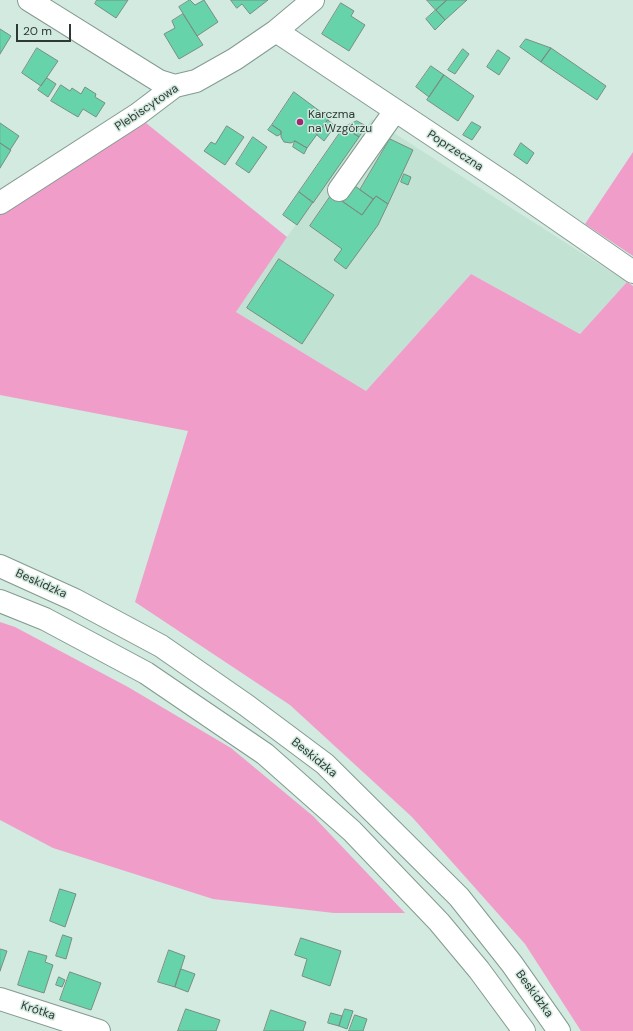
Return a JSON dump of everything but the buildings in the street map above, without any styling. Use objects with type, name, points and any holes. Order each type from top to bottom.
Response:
[{"type":"main road","points":[[29,0],[159,81],[175,86]]},
{"type":"main road","name":"Plebiscytowa","points":[[0,202],[120,126],[175,86],[196,81],[235,59],[276,31],[313,0]]},
{"type":"main road","name":"Poprzeczna","points":[[276,31],[509,186],[633,272]]},
{"type":"main road","points":[[339,190],[395,111]]},
{"type":"main road","name":"Beskidzka","points":[[0,566],[75,600],[161,646],[246,705],[325,764],[459,897],[512,964],[559,1031]]},
{"type":"main road","points":[[0,601],[45,619],[146,673],[265,754],[352,831],[439,922],[478,970],[524,1031]]},
{"type":"main road","name":"Krótka","points":[[0,999],[99,1031]]},
{"type":"shaded area","points":[[372,119],[627,282],[580,334],[471,274],[366,391],[236,312],[287,237]]},
{"type":"shaded area","points":[[146,123],[287,237],[236,312],[366,391],[471,274],[580,334],[627,282],[633,286],[633,1031],[581,1031],[525,944],[412,817],[290,705],[135,602],[188,431],[0,395],[0,212]]},
{"type":"shaded area","points":[[633,152],[633,256],[585,224]]},
{"type":"shaded area","points":[[0,622],[15,627],[128,687],[231,748],[313,816],[405,913],[334,913],[213,899],[53,848],[0,820]]},
{"type":"place","name":"Karczma na Wzgórzu","points":[[300,122]]}]
